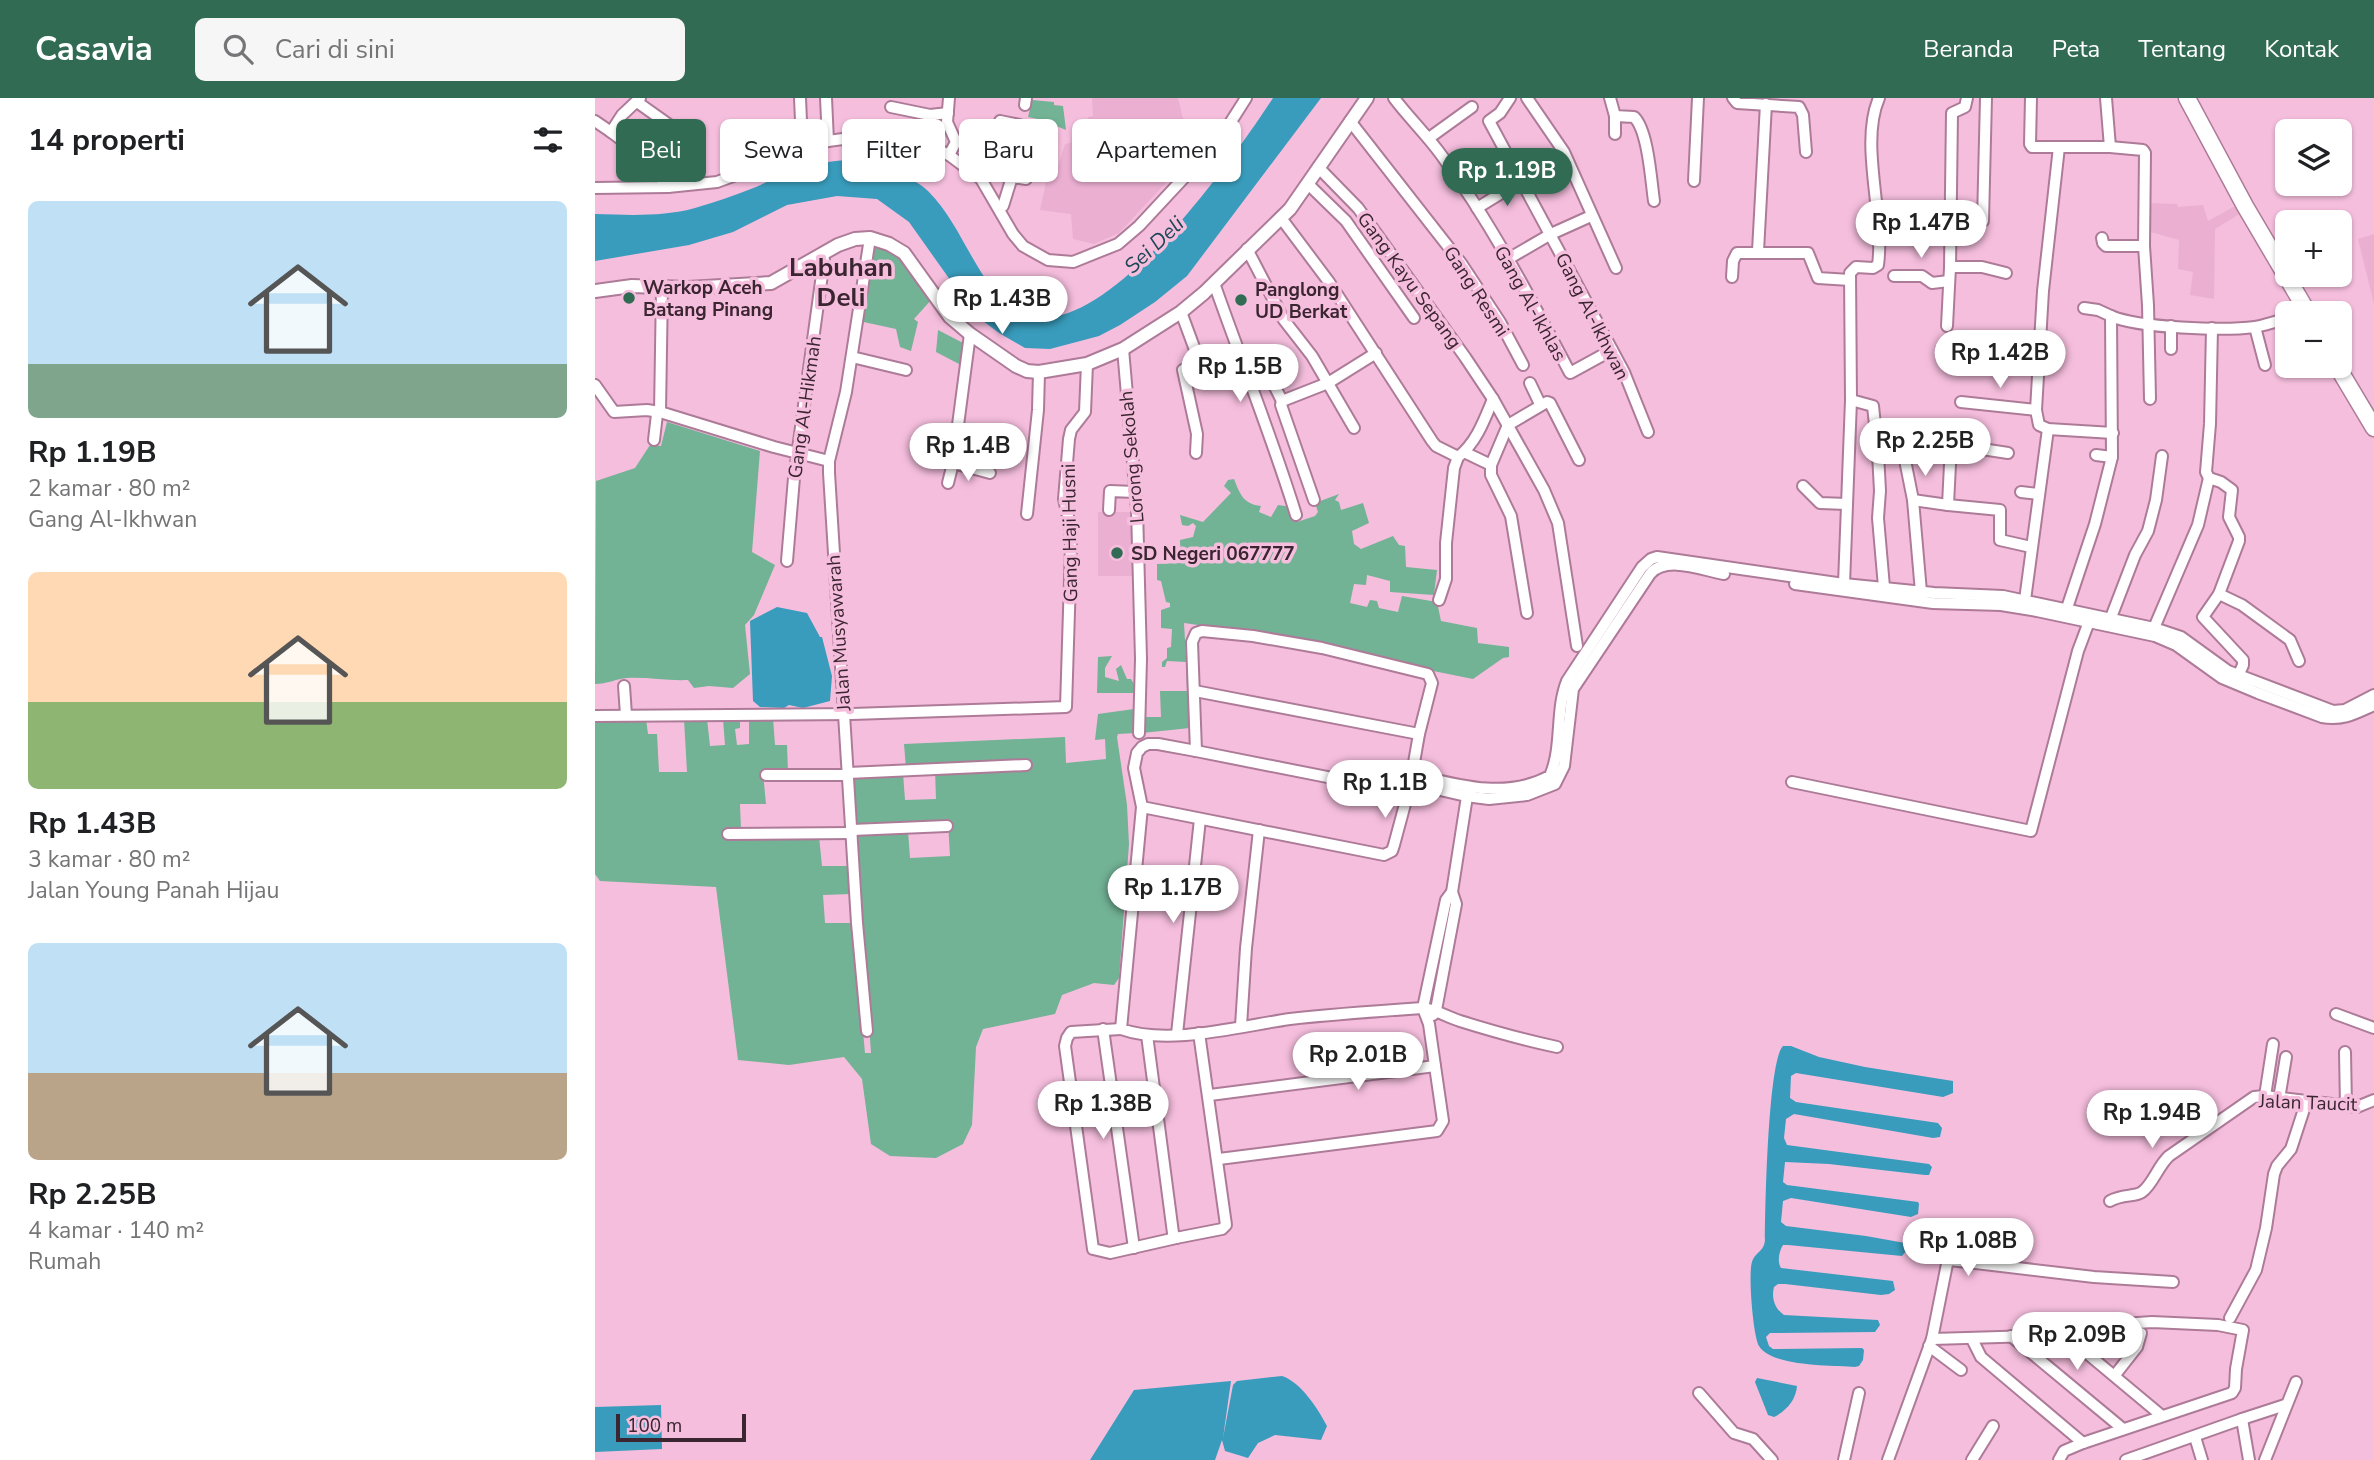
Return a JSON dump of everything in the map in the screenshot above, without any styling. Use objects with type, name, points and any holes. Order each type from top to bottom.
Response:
[{"type":"main road","points":[[2187,98],[2300,301]]},
{"type":"main road","points":[[2344,378],[2374,428]]},
{"type":"street","points":[[800,98],[801,119]]},
{"type":"street","points":[[826,98],[827,119]]},
{"type":"street","points":[[949,98],[947,122],[956,142],[949,155]]},
{"type":"street","points":[[983,182],[1013,234],[1036,256],[1060,262],[1084,259],[1118,243],[1139,226],[1220,139],[1246,98]]},
{"type":"street","points":[[595,290],[632,286],[688,288],[771,283],[847,242],[870,238],[889,244],[904,253],[950,317],[1016,366],[1039,372],[1087,364],[1123,349],[1181,312],[1214,283],[1281,218],[1308,184],[1367,98]]},
{"type":"street","name":"Gang Al-Ikhlas","points":[[1394,98],[1429,138],[1477,208],[1570,373],[1612,350]]},
{"type":"street","name":"Gang Al-Ikhwan","points":[[1510,98],[1500,113],[1489,121],[1624,372],[1648,432]]},
{"type":"street","points":[[1527,98],[1564,152],[1616,268]]},
{"type":"street","points":[[1610,98],[1615,117],[1615,134]]},
{"type":"street","points":[[1694,181],[1698,98]]},
{"type":"street","points":[[1733,98],[1737,103],[1795,106],[1803,110],[1806,152]]},
{"type":"street","points":[[1843,584],[1851,400],[1850,273],[1856,267],[1873,268],[1878,265],[1872,139],[1874,109],[1879,98]]},
{"type":"street","points":[[1947,326],[1952,113],[1965,107],[1967,98]]},
{"type":"street","points":[[1983,221],[1986,98]]},
{"type":"street","points":[[2031,98],[2032,147],[2110,147],[2143,150],[2145,153],[2144,246],[2150,399]]},
{"type":"street","points":[[2106,98],[2110,147]]},
{"type":"street","points":[[611,132],[622,115],[638,100],[662,119]]},
{"type":"street","points":[[1758,251],[1766,104]]},
{"type":"street","points":[[891,107],[930,116],[948,113]]},
{"type":"street","points":[[1429,138],[1472,107]]},
{"type":"street","points":[[1615,117],[1634,117],[1639,122],[1654,201]]},
{"type":"street","points":[[595,121],[642,155],[668,187]]},
{"type":"street","name":"Gang Resmi","points":[[1350,121],[1461,263],[1500,322],[1523,365]]},
{"type":"street","points":[[828,141],[888,133],[919,140],[959,162]]},
{"type":"street","points":[[2059,147],[2041,309],[2036,410],[2039,425],[2048,429],[2113,433]]},
{"type":"street","name":"Gang Kayu Sepang","points":[[1318,167],[1358,208],[1493,399],[1553,506],[1577,646]]},
{"type":"street","points":[[1477,208],[1521,181]]},
{"type":"street","points":[[595,188],[668,187],[720,182]]},
{"type":"street","points":[[999,208],[1003,206],[1016,182]]},
{"type":"street","points":[[1308,184],[1346,221],[1414,318]]},
{"type":"street","points":[[1508,259],[1551,234],[1591,216]]},
{"type":"street","points":[[1281,218],[1329,282],[1436,446],[1492,465]]},
{"type":"street","name":"Jalan Musyawarah","points":[[867,1031],[829,461],[845,401],[870,238]]},
{"type":"street","points":[[2102,238],[2106,246],[2144,246]]},
{"type":"street","points":[[1247,249],[1284,320],[1312,356],[1354,428]]},
{"type":"street","points":[[1732,277],[1733,261],[1737,253],[1758,251],[1808,253],[1818,278],[1850,280]]},
{"type":"street","name":"Gang Al-Hikmah","points":[[787,561],[798,452],[824,260],[822,254]]},
{"type":"street","points":[[1950,267],[1982,267],[2006,273]]},
{"type":"street","points":[[1894,276],[1922,276],[1932,283],[1949,281]]},
{"type":"street","points":[[1214,283],[1243,368],[1278,456],[1296,515]]},
{"type":"street","points":[[655,440],[657,414],[660,412],[662,287]]},
{"type":"street","points":[[2084,308],[2111,316],[2171,326],[2255,327],[2275,321]]},
{"type":"street","points":[[1181,312],[1198,358],[1196,363],[1183,370],[1197,434],[1196,453]]},
{"type":"street","points":[[2067,608],[2095,524],[2112,457],[2111,316]]},
{"type":"street","points":[[2171,326],[2171,349]]},
{"type":"street","points":[[2255,327],[2265,365]]},
{"type":"street","points":[[2154,628],[2198,525],[2209,478],[2205,457],[2210,424],[2212,328]]},
{"type":"street","points":[[948,483],[970,334]]},
{"type":"street","name":"Lorong Sekolah","points":[[1123,349],[1135,492],[1140,648],[1139,733]]},
{"type":"street","points":[[1282,401],[1328,383],[1376,353]]},
{"type":"street","points":[[852,356],[906,370]]},
{"type":"street","points":[[1243,368],[1262,361],[1282,401],[1281,405],[1314,500]]},
{"type":"street","name":"Gang Haji Husni","points":[[844,713],[1066,707],[1071,547],[1070,525],[1064,499],[1069,439],[1071,430],[1084,412],[1087,364]]},
{"type":"street","points":[[1027,514],[1038,410],[1039,372]]},
{"type":"street","points":[[1530,383],[1540,404]]},
{"type":"street","points":[[595,385],[614,412],[660,412],[829,461]]},
{"type":"street","points":[[1439,600],[1446,579],[1446,544],[1454,468],[1482,425],[1493,399]]},
{"type":"street","points":[[1851,400],[1873,406],[1878,453],[1878,518],[1884,587]]},
{"type":"street","points":[[1961,402],[2036,410]]},
{"type":"street","points":[[1527,613],[1511,516],[1491,475],[1492,465],[1508,425],[1540,404],[1550,403],[1579,460]]},
{"type":"street","points":[[2025,600],[2048,429]]},
{"type":"street","points":[[1878,453],[1903,450],[1913,440],[2008,453]]},
{"type":"street","points":[[1948,505],[1950,464],[1957,445]]},
{"type":"street","points":[[1903,450],[1913,500],[1921,592]]},
{"type":"street","points":[[2096,455],[2112,457]]},
{"type":"street","points":[[2109,620],[2135,555],[2148,531],[2156,500],[2162,456]]},
{"type":"street","points":[[953,463],[990,473]]},
{"type":"street","points":[[2209,478],[2221,482],[2231,490],[2230,524],[2239,537],[2219,594],[2203,617],[2243,660],[2243,665],[2229,675]]},
{"type":"street","points":[[1803,486],[1820,503],[1847,504]]},
{"type":"street","points":[[1109,510],[1110,491],[1135,492]]},
{"type":"street","points":[[2021,492],[2039,494]]},
{"type":"street","points":[[1913,500],[2000,510],[2000,540],[2031,547]]},
{"type":"street","points":[[1121,1029],[1142,807],[1134,775],[1135,760],[1142,747],[1157,744],[1467,792],[1543,785],[1554,766],[1571,683],[1643,567],[1651,559],[1664,557],[1698,561],[1747,574],[1800,582],[2001,605],[2154,628],[2181,637],[2229,675]]},
{"type":"street","points":[[1800,582],[1884,587],[1921,592],[1934,598],[1981,594],[2067,608],[2090,619],[2167,640],[2258,694],[2322,717],[2341,715],[2374,705]]},
{"type":"street","points":[[2219,594],[2242,605],[2290,640],[2299,661]]},
{"type":"street","points":[[1791,782],[2031,831],[2078,651],[2090,619]]},
{"type":"street","points":[[1142,807],[1384,855],[1392,850],[1394,845],[1432,683],[1428,674],[1322,648],[1253,636],[1202,631],[1196,634],[1192,642],[1196,751]]},
{"type":"street","points":[[624,686],[626,715]]},
{"type":"street","points":[[1195,691],[1419,734]]},
{"type":"street","points":[[2341,715],[2374,695]]},
{"type":"street","points":[[595,716],[844,713]]},
{"type":"street","points":[[766,775],[848,774],[1026,765]]},
{"type":"street","points":[[1219,1159],[1437,1131],[1443,1121],[1429,1024],[1423,1008],[1446,901],[1452,892],[1467,792]]},
{"type":"street","points":[[1177,1034],[1200,819]]},
{"type":"street","points":[[728,834],[852,832],[947,826]]},
{"type":"street","points":[[1241,1026],[1246,948],[1259,831]]},
{"type":"street","points":[[1429,1024],[1436,1010],[1456,904],[1452,892]]},
{"type":"street","points":[[1428,986],[1440,988]]},
{"type":"street","points":[[1199,1033],[1219,1159],[1226,1227],[1110,1253],[1093,1249],[1065,1046],[1071,1032],[1121,1029],[1147,1035],[1199,1033],[1318,1016],[1423,1008],[1436,1010],[1453,1019],[1485,1029],[1557,1047]]},
{"type":"street","points":[[2336,1013],[2374,1028]]},
{"type":"street","points":[[1103,1029],[1134,1248]]},
{"type":"street","points":[[1147,1035],[1173,1233],[1176,1238]]},
{"type":"street","points":[[2265,1096],[2273,1044]]},
{"type":"street","points":[[2345,1052],[2346,1106]]},
{"type":"street","points":[[2279,1099],[2286,1056]]},
{"type":"street","points":[[1210,1095],[1435,1066]]},
{"type":"street","name":"Jalan Taucit","points":[[2110,1201],[2120,1196],[2139,1194],[2159,1164],[2252,1098],[2265,1096],[2357,1107],[2374,1100]]},
{"type":"street","points":[[2230,1318],[2256,1270],[2274,1174],[2277,1166],[2291,1150],[2306,1102]]},
{"type":"street","points":[[1888,1460],[1930,1342],[1950,1260],[2094,1277],[2173,1282]]},
{"type":"street","points":[[2059,1460],[2067,1450],[2083,1443],[2232,1393],[2235,1388],[2242,1328],[2152,1322],[2065,1328],[2061,1334]]},
{"type":"street","points":[[2115,1375],[2137,1347],[2141,1332]]},
{"type":"street","points":[[1930,1342],[2061,1334],[2115,1375],[2162,1416]]},
{"type":"street","points":[[2011,1336],[2123,1429]]},
{"type":"street","points":[[1972,1339],[1981,1357],[2083,1443]]},
{"type":"street","points":[[1930,1342],[1961,1370]]},
{"type":"street","points":[[2265,1460],[2285,1405],[2297,1382]]},
{"type":"street","points":[[1699,1393],[1734,1433],[1756,1443],[1772,1460]]},
{"type":"street","points":[[1844,1460],[1859,1393]]},
{"type":"street","points":[[2126,1460],[2285,1405]]},
{"type":"street","points":[[2242,1419],[2249,1460]]},
{"type":"street","points":[[1972,1460],[1993,1426]]},
{"type":"street","points":[[2195,1437],[2202,1460]]},
{"type":"shaded area","points":[[1092,98],[1178,98],[1183,119],[1088,119],[1093,116]]},
{"type":"shaded area","points":[[1072,136],[1072,182],[1167,182],[1119,233],[1094,244],[1073,239],[1071,214],[1040,210],[1046,182],[1058,182],[1058,166],[1065,144],[1071,143]]},
{"type":"shaded area","points":[[2145,203],[2177,204],[2178,207],[2203,205],[2208,221],[2237,205],[2241,213],[2215,229],[2214,299],[2190,295],[2193,272],[2178,269],[2179,240],[2147,231]]},
{"type":"shaded area","points":[[2374,234],[2374,304],[2358,239]]},
{"type":"shaded area","name":"SD Negeri 067777","points":[[1098,512],[1135,512],[1135,576],[1098,576]]},
{"type":"green space","points":[[1032,100],[1054,102],[1054,105],[1063,106],[1066,130],[1058,127],[1058,119],[1028,117]]},
{"type":"green space","points":[[872,243],[900,258],[932,299],[914,319],[918,322],[911,351],[900,347],[896,329],[859,321]]},
{"type":"green space","points":[[938,330],[965,344],[961,365],[936,352]]},
{"type":"green space","points":[[667,422],[760,451],[752,552],[775,565],[754,615],[745,625],[750,674],[733,688],[694,688],[688,680],[643,678],[595,684],[596,481],[635,468],[650,445],[661,446]]},
{"type":"green space","points":[[1234,479],[1246,501],[1261,506],[1259,512],[1271,517],[1278,505],[1292,507],[1297,522],[1315,516],[1318,512],[1315,503],[1339,494],[1335,500],[1339,502],[1341,510],[1363,503],[1369,523],[1352,531],[1354,544],[1361,549],[1393,536],[1399,545],[1405,546],[1406,567],[1437,570],[1434,595],[1390,592],[1390,581],[1367,575],[1366,585],[1354,584],[1350,603],[1367,607],[1370,600],[1377,601],[1379,608],[1398,612],[1402,596],[1437,602],[1441,621],[1477,628],[1478,643],[1509,647],[1509,657],[1503,658],[1473,679],[1184,623],[1190,728],[1142,733],[1143,717],[1161,717],[1160,691],[1187,691],[1186,662],[1167,661],[1165,667],[1162,667],[1162,662],[1167,658],[1167,648],[1171,647],[1172,629],[1161,628],[1161,610],[1170,607],[1170,603],[1166,602],[1161,581],[1157,580],[1157,564],[1181,563],[1180,540],[1193,537],[1196,526],[1193,523],[1182,525],[1180,515],[1203,522],[1231,493],[1224,486],[1228,480]]},
{"type":"green space","points":[[1112,656],[1105,668],[1105,677],[1119,681],[1116,669],[1121,665],[1127,679],[1138,685],[1138,693],[1097,693],[1098,657]]},
{"type":"green space","points":[[1134,709],[1135,733],[1118,734],[1117,737],[1127,805],[1129,844],[1119,978],[1114,985],[1094,983],[1062,995],[1055,1014],[983,1029],[976,1047],[972,1125],[963,1144],[936,1158],[890,1156],[871,1144],[862,1079],[844,1057],[789,1065],[738,1060],[716,887],[600,881],[595,874],[595,721],[646,719],[648,734],[657,734],[659,772],[687,772],[684,719],[707,719],[710,746],[725,745],[723,719],[740,718],[740,728],[735,729],[737,745],[749,744],[749,718],[773,718],[775,745],[787,745],[788,772],[763,773],[766,804],[740,804],[741,830],[819,836],[822,866],[849,866],[851,894],[823,895],[825,923],[853,923],[865,1053],[871,1053],[856,833],[908,831],[910,858],[950,856],[948,822],[857,827],[852,776],[903,773],[905,800],[936,799],[935,770],[906,768],[904,744],[1065,737],[1066,763],[1106,759],[1105,739],[1095,740],[1098,714]]},
{"type":"water","points":[[1273,98],[1321,98],[1187,276],[1120,325],[1099,336],[1050,349],[1025,348],[975,315],[909,222],[877,199],[837,196],[787,205],[733,232],[689,245],[595,261],[595,214],[671,213],[703,206],[767,182],[828,182],[828,162],[842,161],[842,182],[916,182],[928,191],[949,218],[995,292],[1007,304],[1040,318],[1077,310],[1116,285],[1156,248],[1212,182],[1241,182],[1241,144]]},
{"type":"water","points":[[777,607],[807,613],[822,637],[832,676],[830,701],[803,708],[789,705],[784,708],[760,707],[753,701],[750,621]]},
{"type":"water","points":[[1783,1046],[1865,1067],[1953,1081],[1953,1093],[1943,1097],[1796,1073],[1791,1076],[1790,1098],[1796,1102],[1938,1123],[1942,1128],[1940,1137],[1933,1138],[1794,1114],[1786,1119],[1784,1138],[1787,1145],[1929,1164],[1932,1167],[1929,1175],[1925,1175],[1785,1162],[1783,1182],[1787,1185],[1919,1204],[1918,1214],[1911,1217],[1791,1198],[1783,1201],[1781,1222],[1786,1226],[1905,1243],[1906,1251],[1902,1256],[1788,1245],[1783,1245],[1780,1250],[1781,1268],[1893,1281],[1895,1290],[1881,1295],[1785,1284],[1774,1287],[1775,1303],[1784,1315],[1878,1320],[1880,1325],[1875,1332],[1770,1333],[1766,1337],[1773,1349],[1862,1348],[1863,1360],[1855,1367],[1803,1364],[1776,1358],[1766,1353],[1757,1340],[1751,1268],[1753,1259],[1765,1240],[1771,1106],[1778,1057]]},
{"type":"water","points":[[1282,1376],[1296,1384],[1319,1412],[1327,1426],[1321,1440],[1275,1435],[1258,1443],[1248,1458],[1225,1451],[1222,1440],[1215,1460],[1090,1460],[1134,1390],[1231,1381],[1223,1438],[1233,1385],[1237,1381]]},
{"type":"water","points":[[1757,1378],[1797,1386],[1795,1396],[1783,1412],[1774,1417],[1768,1415],[1755,1382]]},
{"type":"water","points":[[661,1405],[662,1449],[595,1452],[595,1407]]},
{"type":"place","name":"Warkop Aceh Batang Pinang","points":[[629,298]]},
{"type":"place","name":"Panglong UD Berkat","points":[[1241,300]]},
{"type":"place","name":"SD Negeri 067777","points":[[1117,553]]},
{"type":"district","name":"Labuhan Deli","points":[[841,282]]},
{"type":"water label","name":"Sei Deli","points":[[1154,245]]}]
